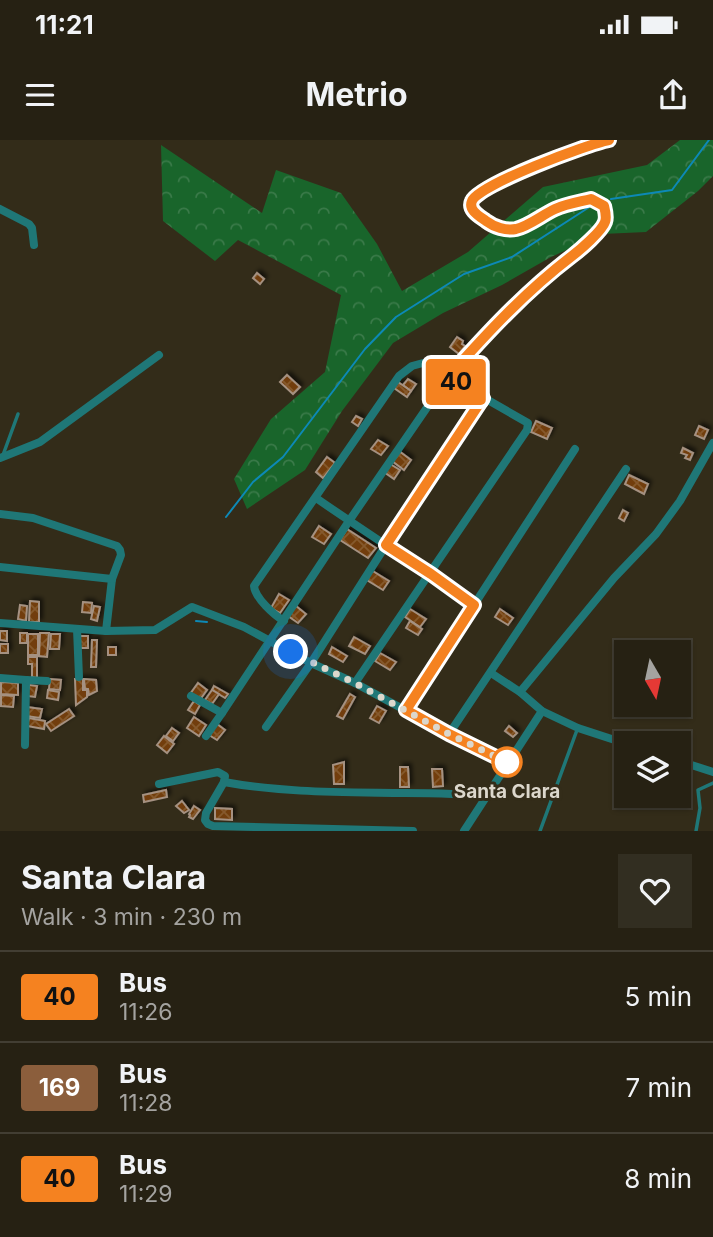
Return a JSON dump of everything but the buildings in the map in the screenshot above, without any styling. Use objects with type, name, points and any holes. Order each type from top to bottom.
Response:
[{"type":"street","points":[[0,209],[29,224],[34,245]]},
{"type":"street","points":[[1,458],[40,442],[159,355]]},
{"type":"street","points":[[284,621],[254,592],[254,586],[399,376],[412,366],[423,363],[528,423],[527,430],[355,683]]},
{"type":"street","points":[[206,736],[448,377]]},
{"type":"street","points":[[266,727],[311,663],[483,398]]},
{"type":"street","points":[[520,692],[614,578],[656,534],[680,501],[713,443]]},
{"type":"street","points":[[406,710],[575,449]]},
{"type":"street","points":[[449,734],[626,469]]},
{"type":"street","points":[[316,498],[474,605]]},
{"type":"street","points":[[0,514],[33,518],[117,546],[121,555],[113,579],[106,631]]},
{"type":"street","points":[[0,567],[113,579]]},
{"type":"street","points":[[0,624],[106,631],[155,630],[192,607],[244,626],[508,763]]},
{"type":"street","points":[[77,629],[79,677]]},
{"type":"street","points":[[491,673],[542,711],[578,728],[614,740]]},
{"type":"street","points":[[0,678],[47,681]]},
{"type":"street","points":[[25,744],[26,680]]},
{"type":"street","points":[[191,696],[222,713]]},
{"type":"street","points":[[464,831],[542,711]]},
{"type":"street","points":[[691,765],[713,772]]},
{"type":"street","points":[[159,784],[218,772],[225,776],[206,813],[205,820],[214,826],[413,831]]},
{"type":"street","points":[[224,782],[242,786],[310,791],[486,797]]},
{"type":"lane","points":[[448,377],[483,337],[547,275],[584,246],[605,223],[604,206],[591,199],[557,208],[519,229],[506,230],[488,223],[472,210],[470,204],[473,198],[493,185],[590,144],[609,140]]},
{"type":"lane","points":[[1,458],[18,414]]},
{"type":"lane","points":[[540,831],[578,728]]},
{"type":"lane","points":[[695,831],[700,808],[698,790],[713,783]]},
{"type":"green space","points":[[680,140],[713,140],[713,176],[698,191],[646,232],[602,234],[443,313],[393,343],[342,411],[305,470],[247,509],[234,479],[271,419],[325,372],[341,295],[238,240],[215,261],[163,221],[161,145],[262,213],[276,170],[341,193],[377,244],[402,291],[468,252],[543,187],[647,165]]},
{"type":"waterway","points":[[611,199],[672,190],[709,140]]},
{"type":"waterway","points":[[226,517],[253,482],[283,457],[365,349],[396,317],[464,274],[512,257],[591,206]]},
{"type":"waterway","points":[[196,621],[207,622]]},
{"type":"bus line","name":"40","points":[[508,763],[406,710],[474,605],[386,545],[483,398],[448,377],[483,337],[547,275],[584,246],[605,223],[604,206],[591,199],[557,208],[519,229],[506,230],[488,223],[472,210],[470,204],[473,198],[493,185],[590,144],[609,140]]},
{"type":"place","name":"Santa Clara","points":[[507,762]]},
{"type":"route","points":[[291,652],[507,762]]}]
